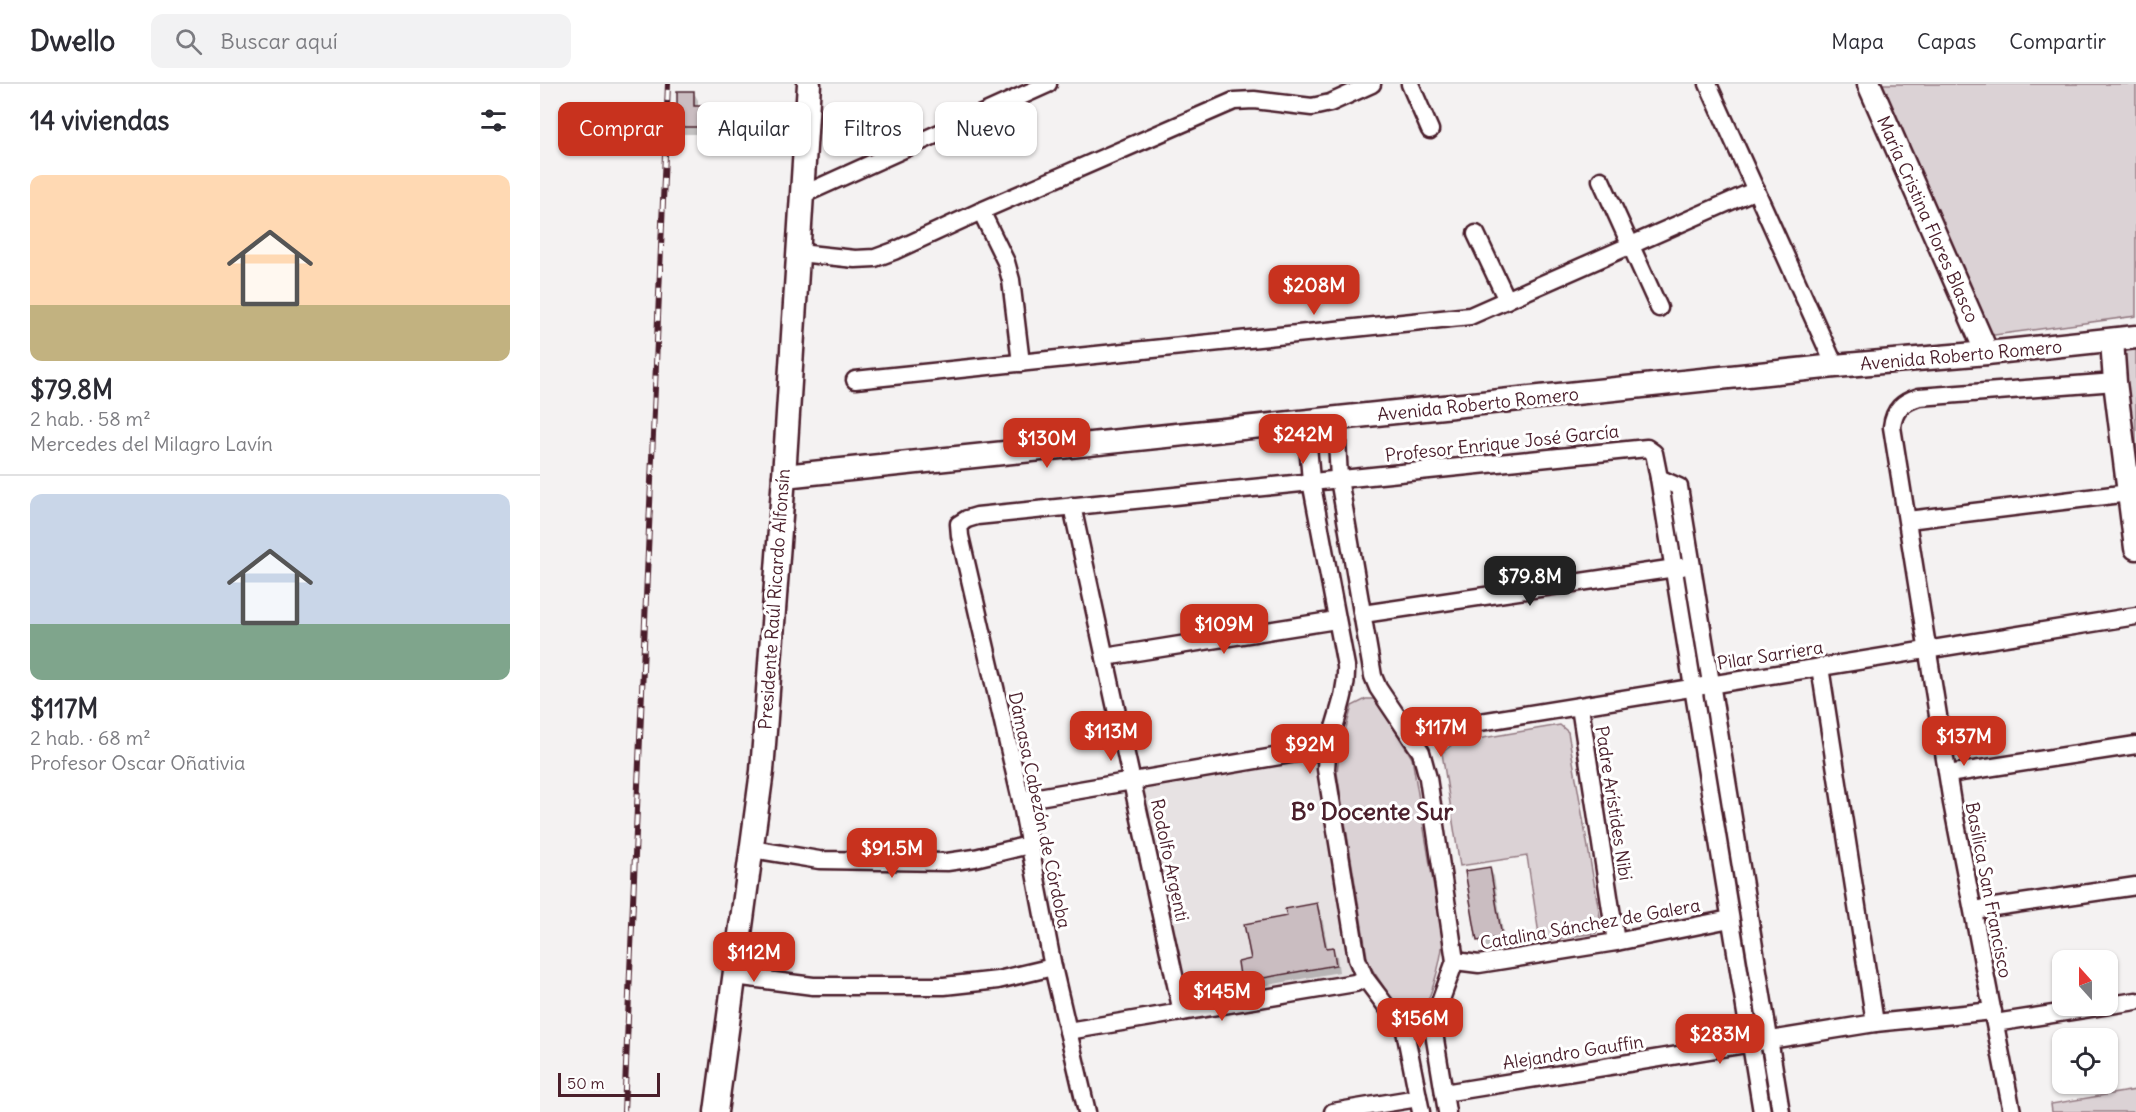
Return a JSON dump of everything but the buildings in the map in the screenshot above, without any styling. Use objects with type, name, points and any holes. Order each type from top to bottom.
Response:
[{"type":"main road","name":"Presidente Raúl Ricardo Alfonsín","points":[[716,1112],[762,771],[784,476],[809,84]]},
{"type":"main road","name":"María Cristina Flores Blasco","points":[[1869,84],[1987,353]]},
{"type":"main road","name":"Avenida Roberto Romero","points":[[784,476],[1834,366],[2136,337]]},
{"type":"main road","points":[[2112,340],[2115,382],[2136,548]]},
{"type":"street","points":[[802,195],[1048,84]]},
{"type":"street","points":[[799,253],[855,259],[875,258],[1234,101],[1254,100],[1312,107],[1330,103],[1372,84]]},
{"type":"street","points":[[1410,84],[1430,130]]},
{"type":"street","points":[[1708,84],[1834,366]]},
{"type":"street","points":[[1601,180],[1659,308]]},
{"type":"street","points":[[855,380],[1470,316],[1756,190]]},
{"type":"street","points":[[981,211],[1006,262],[1011,280],[1021,363]]},
{"type":"street","points":[[1476,234],[1507,300]]},
{"type":"street","name":"Basílica San Francisco","points":[[2012,1112],[1952,803],[1892,427],[1893,417],[1906,401],[1919,397],[2115,382]]},
{"type":"street","points":[[1336,419],[1340,479],[1373,676],[1378,688],[1421,752],[1428,778],[1455,961],[1433,1027],[1447,1112]]},
{"type":"street","points":[[1306,421],[1311,482],[1346,666],[1347,683],[1327,752],[1326,769],[1353,945],[1365,978],[1405,1031],[1419,1105],[1333,1112]]},
{"type":"street","name":"Profesor Enrique José García","points":[[967,519],[1072,506],[1647,448],[1654,453],[1659,478]]},
{"type":"street","points":[[1659,478],[1679,487],[1781,1112]]},
{"type":"street","points":[[1659,478],[1762,1112]]},
{"type":"street","points":[[1908,520],[2129,493]]},
{"type":"street","name":"Rodolfo Argenti","points":[[1072,506],[1182,1012]]},
{"type":"street","name":"Dámasa Cabezón de Córdoba","points":[[967,519],[960,524],[960,536],[1021,800],[1053,967],[1087,1112]]},
{"type":"street","points":[[1362,614],[1692,565]]},
{"type":"street","name":"Pilar Sarriera","points":[[1411,737],[1431,730],[2136,616]]},
{"type":"street","points":[[1106,657],[1336,620]]},
{"type":"street","points":[[1820,667],[1875,1023]]},
{"type":"street","points":[[1347,683],[1356,676],[1373,676]]},
{"type":"street","name":"Padre Arístides Nibi","points":[[1580,706],[1616,942]]},
{"type":"street","points":[[1948,774],[2136,745]]},
{"type":"street","points":[[1021,800],[1303,752],[1327,752]]},
{"type":"street","points":[[752,849],[819,860],[948,862],[1029,845]]},
{"type":"street","points":[[1974,910],[2136,886]]},
{"type":"street","name":"Catalina Sánchez de Galera","points":[[1455,961],[1479,964],[1616,942],[1730,919]]},
{"type":"street","points":[[734,976],[813,986],[944,986],[998,980],[1053,967]]},
{"type":"street","points":[[1068,1031],[1355,983],[1365,978]]},
{"type":"street","name":"Alejandro Gauffin","points":[[1444,1093],[1875,1023],[1994,1017],[2136,1000]]},
{"type":"street","points":[[1405,1031],[1420,1032],[1433,1027]]},
{"type":"shaded area","points":[[1875,84],[2136,84],[2136,316],[1987,336]]},
{"type":"shaded area","points":[[2136,341],[2136,489],[2116,343]]},
{"type":"shaded area","points":[[1366,699],[1373,699],[1380,705],[1412,758],[1443,941],[1430,996],[1420,1015],[1414,1020],[1402,1015],[1368,963],[1337,773],[1339,754],[1352,706]]},
{"type":"shaded area","points":[[1560,725],[1568,732],[1601,923],[1596,933],[1540,941],[1527,856],[1460,866],[1442,753],[1454,743]]},
{"type":"shaded area","points":[[1326,753],[1364,978],[1183,1011],[1134,782]]},
{"type":"shaded area","points":[[2136,1090],[2136,1112],[2052,1112],[2051,1104]]},
{"type":"railway","points":[[624,1112],[668,84]]},
{"type":"district","name":"Bº Docente Sur","points":[[1372,811]]}]
